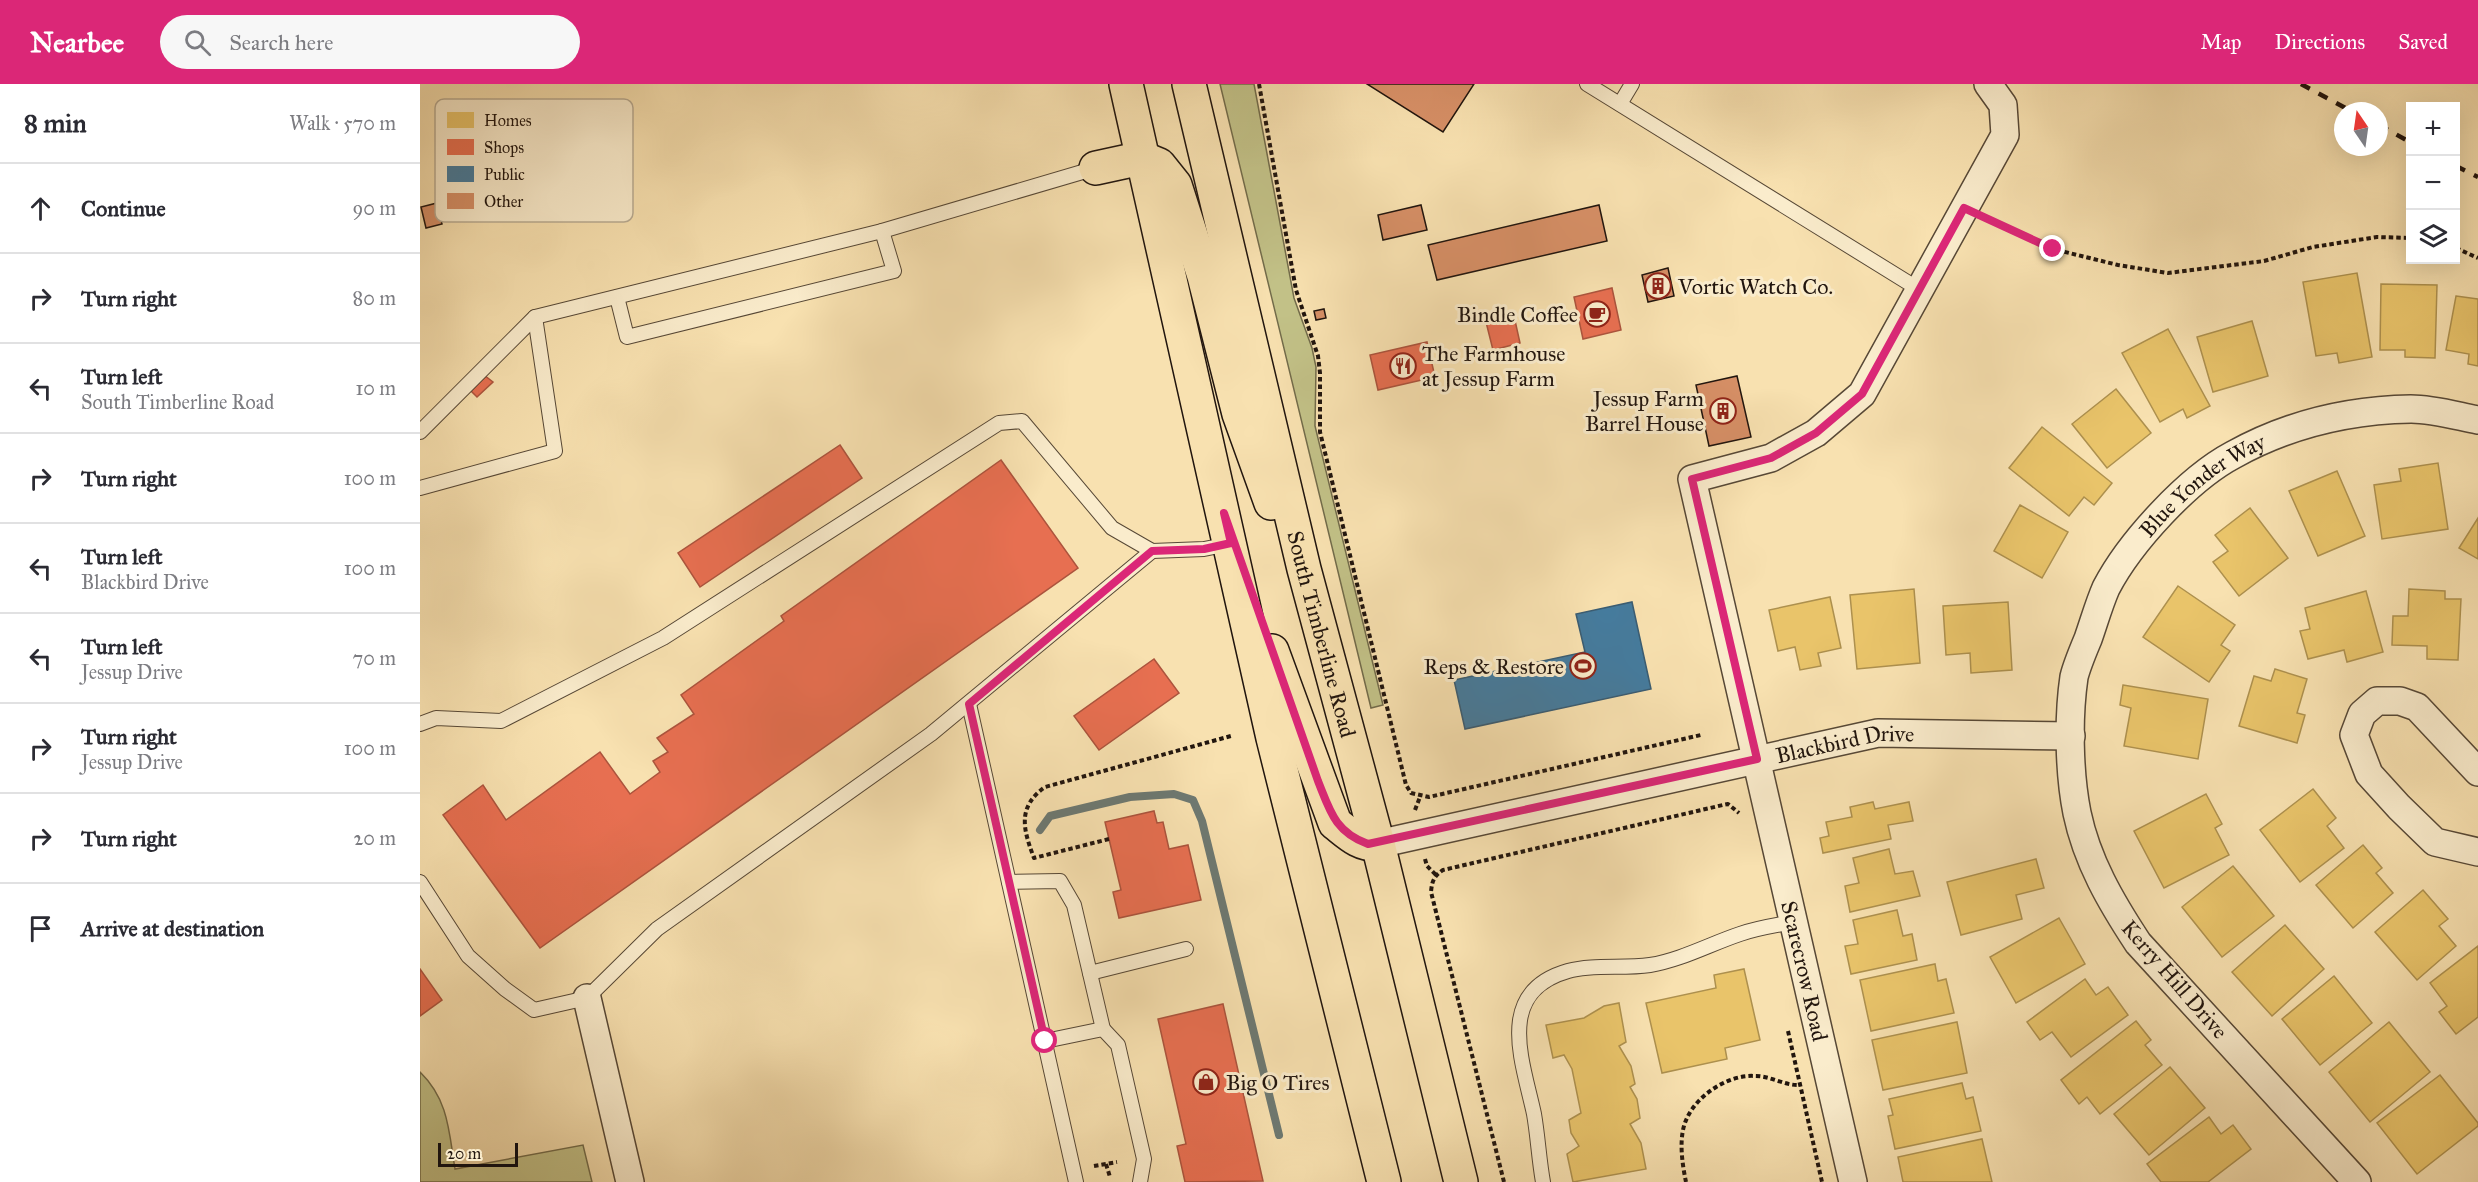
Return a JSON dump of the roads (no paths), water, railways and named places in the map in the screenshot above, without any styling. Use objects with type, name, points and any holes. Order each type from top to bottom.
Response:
[{"type":"main road","points":[[1126,84],[1273,738],[1383,1182]]},
{"type":"main road","name":"South Timberline Road","points":[[1188,84],[1304,569],[1378,844],[1461,1182]]},
{"type":"main road","points":[[1096,168],[1142,158],[1159,165],[1175,185],[1204,276],[1242,424],[1281,527],[1304,569]]},
{"type":"main road","points":[[1227,528],[1335,823],[1356,840],[1378,844]]},
{"type":"street","points":[[1920,290],[2005,135],[2003,105],[1988,84]]},
{"type":"street","name":"Scarecrow Road","points":[[1852,1182],[1692,479],[1771,458],[1816,433],[1862,394],[1920,290]]},
{"type":"street","name":"Blue Yonder Way","points":[[2072,736],[2074,676],[2107,588],[2157,518],[2193,483],[2231,456],[2310,422],[2357,414],[2412,409],[2478,420]]},
{"type":"street","points":[[2478,772],[2417,707],[2400,701],[2378,701],[2362,714],[2354,735],[2369,774],[2435,842],[2478,852]]},
{"type":"street","name":"Blackbird Drive","points":[[1378,844],[1878,733],[2072,736]]},
{"type":"street","name":"Kerry Hill Drive","points":[[2072,736],[2071,761],[2077,813],[2092,864],[2112,905],[2138,943],[2357,1182]]},
{"type":"street","points":[[587,998],[630,1182]]},
{"type":"lane","points":[[1587,84],[1920,290]]},
{"type":"lane","points":[[1620,104],[1632,84]]},
{"type":"lane","points":[[420,432],[535,317],[882,231],[1096,168]]},
{"type":"lane","points":[[617,297],[627,337],[894,271],[882,231]]},
{"type":"lane","points":[[420,488],[555,451],[535,317]]},
{"type":"lane","points":[[420,724],[436,718],[501,721],[663,638],[999,423],[1022,421],[1112,528],[1152,551],[1204,549],[1227,528]]},
{"type":"lane","points":[[420,882],[468,956],[505,989],[534,1010],[587,998],[657,929],[931,734],[1152,551]]},
{"type":"lane","points":[[969,704],[1076,1182]]},
{"type":"lane","points":[[1009,882],[1060,882],[1074,904],[1103,1029],[1118,1045],[1144,1159],[1140,1182]]},
{"type":"lane","points":[[1543,1182],[1536,1126],[1518,1040],[1518,1022],[1527,1001],[1538,987],[1553,976],[1570,970],[1650,964],[1742,933],[1794,922]]},
{"type":"lane","points":[[1090,973],[1186,949]]},
{"type":"lane","points":[[1045,1041],[1103,1029]]},
{"type":"waterway","points":[[1040,830],[1050,816],[1130,797],[1174,794],[1193,800],[1202,821],[1279,1135]]},
{"type":"railway","points":[[2301,84],[2334,102]]},
{"type":"railway","points":[[2388,130],[2406,140]]},
{"type":"railway","points":[[2460,168],[2478,177]]},
{"type":"place","name":"Vortic Watch Co.","points":[[1658,286]]},
{"type":"place","name":"Bindle Coffee","points":[[1597,314]]},
{"type":"place","name":"The Farmhouse at Jessup Farm","points":[[1403,366]]},
{"type":"place","name":"Jessup Farm Barrel House","points":[[1723,411]]},
{"type":"place","name":"Reps & Restore","points":[[1583,666]]},
{"type":"place","name":"Big O Tires","points":[[1206,1082]]}]
